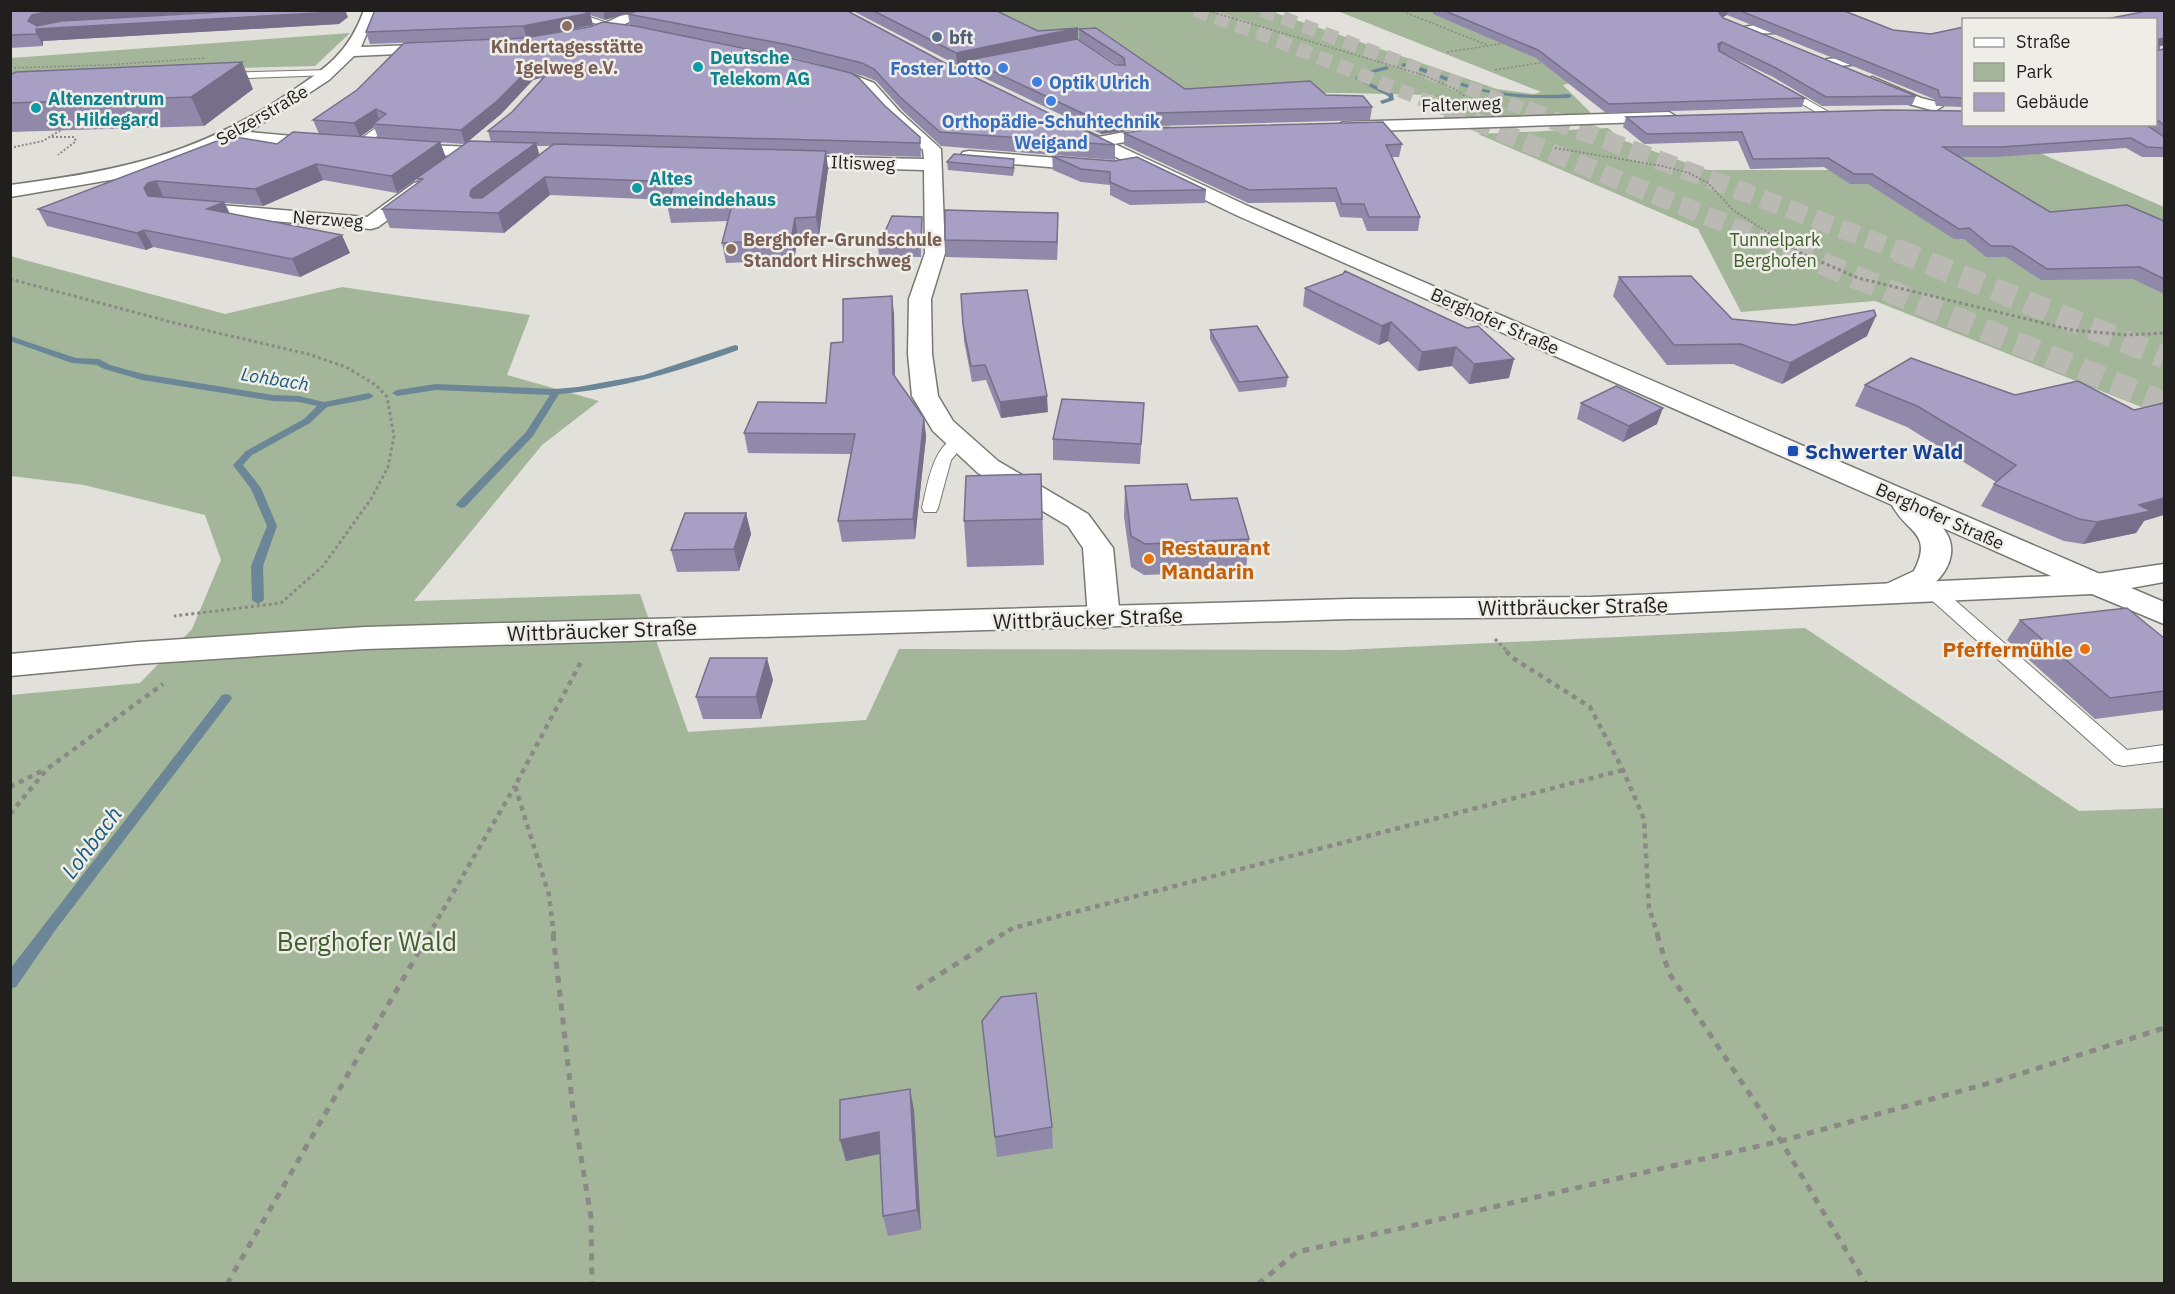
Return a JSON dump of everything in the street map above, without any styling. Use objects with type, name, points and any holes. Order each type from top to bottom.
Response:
[{"type":"street","points":[[350,11],[362,10]]},
{"type":"street","name":"Selzerstraße","points":[[10,191],[76,181],[126,170],[178,156],[229,136],[287,103],[329,73],[352,52],[366,27],[371,10]]},
{"type":"street","points":[[559,38],[608,27],[625,19],[669,10]]},
{"type":"street","points":[[1749,30],[1767,27],[1788,31],[1740,19],[1749,30],[1784,45]]},
{"type":"street","points":[[608,27],[638,32]]},
{"type":"street","points":[[352,52],[463,47]]},
{"type":"street","points":[[1823,56],[1857,61],[1944,102],[1915,101],[1823,56]]},
{"type":"street","points":[[944,67],[969,80]]},
{"type":"street","points":[[811,68],[844,76],[868,86],[894,115],[932,148],[935,241],[934,253],[920,299],[920,354],[925,396],[942,425],[988,467],[1078,520],[1098,548],[1104,618]]},
{"type":"street","points":[[1894,112],[1944,102]]},
{"type":"street","points":[[1792,114],[1830,113]]},
{"type":"street","name":"Falterweg","points":[[1322,128],[1683,117]]},
{"type":"street","name":"Berghofer Straße","points":[[1061,124],[1252,215],[2164,614]]},
{"type":"street","points":[[1099,142],[1135,135],[1179,132]]},
{"type":"street","points":[[469,152],[493,133]]},
{"type":"street","points":[[229,136],[356,147],[513,154]]},
{"type":"street","name":"Nerzweg","points":[[164,206],[371,223],[469,152]]},
{"type":"street","name":"Iltisweg","points":[[770,161],[932,159],[1114,167],[1141,163]]},
{"type":"street","points":[[1893,594],[1926,578],[1933,563],[1936,546],[1934,536],[1894,495]]},
{"type":"street","name":"Wittbräucker Straße","points":[[10,664],[365,638],[1349,609],[1591,607],[2096,584],[2164,573]]},
{"type":"lane","points":[[573,10],[578,16],[608,27]]},
{"type":"lane","points":[[944,67],[1008,58]]},
{"type":"lane","points":[[206,76],[329,73]]},
{"type":"lane","points":[[1769,81],[1830,113]]},
{"type":"lane","points":[[356,147],[384,127]]},
{"type":"lane","points":[[930,508],[943,459],[958,442]]},
{"type":"lane","points":[[1934,592],[2122,758],[2164,753]]},
{"type":"path","points":[[1205,10],[1394,66],[1443,83],[1464,96],[1488,123]]},
{"type":"path","points":[[1399,10],[1489,46]]},
{"type":"path","points":[[1448,52],[1510,43]]},
{"type":"path","points":[[10,68],[106,65],[214,57]]},
{"type":"path","points":[[1495,70],[1546,62]]},
{"type":"path","points":[[10,148],[38,143],[68,126]]},
{"type":"path","points":[[49,137],[74,137],[76,141],[68,146]]},
{"type":"path","points":[[1554,148],[1662,166],[1689,173],[1708,183],[1733,210],[1791,248],[1811,260],[1858,278],[2072,330],[2127,335],[2164,333]]},
{"type":"path","points":[[10,279],[175,323],[308,354],[346,367],[376,385],[387,397],[394,436],[388,467],[371,499],[323,566],[281,603],[166,617]]},
{"type":"path","points":[[1477,608],[1494,638],[1513,658],[1590,707],[1623,770],[1644,819],[1649,908],[1669,973],[1781,1141],[1866,1284]]},
{"type":"path","points":[[226,1284],[516,786],[598,630]]},
{"type":"path","points":[[10,787],[47,768],[183,669],[200,649]]},
{"type":"path","points":[[10,814],[47,768]]},
{"type":"path","points":[[917,989],[1013,928],[1623,770]]},
{"type":"path","points":[[516,786],[549,895],[573,1109],[591,1217],[592,1284]]},
{"type":"path","points":[[1258,1284],[1297,1252],[1781,1141],[2004,1079],[2164,1028]]},
{"type":"green space","points":[[1356,10],[1616,10],[1652,61],[1563,85],[1592,114],[1464,119],[1432,95],[1343,93],[1309,93],[1175,106],[1083,39],[1050,46],[944,11],[1270,11],[1497,89],[1534,94],[1541,92],[1340,12]]},
{"type":"green space","points":[[350,33],[315,66],[31,73],[11,82],[11,58]]},
{"type":"green space","name":"Tunnelpark Berghofen","points":[[1608,128],[1622,140],[1707,170],[1886,170],[1921,146],[2021,145],[2164,207],[2164,416],[1875,301],[1741,312],[1698,229],[1478,134]]},
{"type":"green space","name":"Berghofer Wald","points":[[10,256],[225,314],[342,287],[530,315],[507,375],[599,401],[542,445],[414,601],[640,594],[688,732],[866,720],[899,649],[1343,650],[1805,628],[2079,811],[2164,808],[2164,1283],[11,1283],[11,695],[140,683],[192,629],[221,560],[205,515],[84,485],[11,476]]},
{"type":"building","points":[[10,10],[55,10],[32,15],[28,21],[37,26],[61,21],[257,10],[337,10],[335,12],[36,29],[37,34],[10,35]]},
{"type":"building","points":[[375,10],[579,10],[590,13],[523,26],[366,32]]},
{"type":"building","points":[[640,10],[846,10],[943,62],[1115,145],[940,132],[900,97],[874,69],[862,63],[789,45],[628,14]]},
{"type":"building","points":[[872,10],[995,10],[1038,31],[1078,28],[956,53]]},
{"type":"building","points":[[1443,10],[1723,10],[1719,13],[1723,18],[1916,96],[1826,97],[1776,68],[1722,42],[1718,44],[1719,51],[1805,98],[1609,104],[1538,50]]},
{"type":"building","points":[[1738,10],[1842,10],[1893,30],[1931,34],[1962,27],[1962,98],[1940,97],[1938,90]]},
{"type":"building","points":[[2164,10],[2164,38],[2159,39],[2159,50],[2164,49],[2164,125],[2157,120],[2157,18],[2111,18]]},
{"type":"building","points":[[603,22],[635,26],[786,57],[851,73],[920,137],[920,143],[488,131],[512,112],[545,76],[547,70],[537,65],[530,68],[497,101],[461,130],[373,124],[386,114],[376,109],[354,123],[313,120],[357,90],[404,43],[524,38],[589,27]]},
{"type":"building","points":[[1096,28],[1185,89],[1310,81],[1326,95],[1363,96],[1372,107],[1157,113],[1101,122],[969,60],[1077,39],[1116,65],[1125,65],[1124,58],[1079,29]]},
{"type":"building","points":[[242,62],[191,97],[10,103],[10,75],[16,72]]},
{"type":"building","points":[[1887,110],[1962,111],[1962,126],[2148,126],[2164,137],[2164,148],[2147,147],[2131,138],[2001,147],[1943,147],[2050,212],[2127,205],[2164,221],[2164,279],[2140,267],[2047,269],[2012,246],[1991,246],[1969,228],[1959,229],[1872,174],[1854,174],[1828,158],[1753,159],[1742,132],[1647,134],[1626,117]]},
{"type":"building","points":[[1383,122],[1402,144],[1386,145],[1420,217],[1369,217],[1364,204],[1342,204],[1336,188],[1249,190],[1124,133],[1158,128]]},
{"type":"building","points":[[293,132],[440,142],[391,176],[316,164],[255,189],[156,181],[148,183],[144,188],[148,196],[224,202],[207,209],[342,235],[292,259],[144,230],[137,233],[38,209],[230,136],[277,144]]},
{"type":"building","points":[[469,141],[536,143],[471,190],[470,196],[473,198],[482,198],[554,144],[826,151],[816,217],[795,218],[791,240],[722,243],[733,201],[667,204],[675,182],[545,177],[498,213],[382,209],[423,179],[417,178]]},
{"type":"building","points":[[954,154],[1014,159],[1013,168],[947,162]]},
{"type":"building","points":[[1052,156],[1114,161],[1137,157],[1206,190],[1130,191],[1110,182],[1110,172],[1081,169]]},
{"type":"building","points":[[945,210],[1058,213],[1057,242],[945,240]]},
{"type":"building","points":[[892,216],[922,217],[921,248],[878,247]]},
{"type":"building","points":[[1345,271],[1467,328],[1478,326],[1514,359],[1474,364],[1456,347],[1422,352],[1391,322],[1382,326],[1305,288],[1343,274]]},
{"type":"building","points":[[1691,276],[1732,319],[1794,325],[1874,310],[1876,316],[1790,363],[1741,344],[1674,345],[1619,277]]},
{"type":"building","points":[[1027,290],[1047,396],[1000,402],[985,365],[971,366],[963,325],[961,294]]},
{"type":"building","points":[[892,296],[893,374],[924,418],[913,519],[838,521],[855,434],[744,433],[758,402],[826,403],[831,343],[843,342],[843,299]]},
{"type":"building","points":[[1257,326],[1288,377],[1239,382],[1210,330]]},
{"type":"building","points":[[1911,358],[2015,395],[2078,381],[2134,410],[2164,403],[2164,498],[2139,505],[2151,511],[2097,522],[2079,519],[1994,484],[2016,465],[1917,406],[1865,385]]},
{"type":"building","points":[[1616,386],[1663,408],[1629,426],[1581,403]]},
{"type":"building","points":[[1062,399],[1144,403],[1141,444],[1053,439]]},
{"type":"building","points":[[1041,474],[1042,519],[964,521],[966,476]]},
{"type":"building","points":[[1187,484],[1191,500],[1237,498],[1249,539],[1145,544],[1131,536],[1125,486]]},
{"type":"building","points":[[685,513],[746,513],[734,549],[671,550]]},
{"type":"building","points":[[2127,608],[2164,638],[2164,691],[2110,698],[2020,620]]},
{"type":"building","points":[[710,658],[767,658],[756,697],[696,697]]},
{"type":"building","points":[[1036,993],[1052,1127],[995,1137],[982,1021],[1001,997]]},
{"type":"building","points":[[910,1089],[917,1210],[883,1216],[879,1132],[840,1140],[840,1100]]},
{"type":"waterway","points":[[1403,65],[1418,68],[1473,88],[1500,94],[1569,96]]},
{"type":"waterway","points":[[1382,102],[1392,99],[1391,95],[1358,79],[1363,74],[1387,68]]},
{"type":"waterway","name":"Lohbach","points":[[10,338],[75,361],[99,362],[107,367],[142,377],[273,398],[299,399],[324,405]]},
{"type":"waterway","points":[[555,392],[601,387],[646,377],[735,348]]},
{"type":"waterway","points":[[397,393],[436,387],[555,392]]},
{"type":"waterway","points":[[461,505],[530,434],[554,398],[555,392]]},
{"type":"waterway","points":[[324,405],[369,396]]},
{"type":"waterway","name":"Lohbach","points":[[258,600],[257,566],[272,526],[256,488],[238,465],[249,453],[307,421],[324,405]]},
{"type":"waterway","name":"Lohbach","points":[[10,982],[226,698]]},
{"type":"tunnel","points":[[1195,10],[1264,35],[1451,111]]},
{"type":"tunnel","points":[[1262,10],[1530,111]]},
{"type":"tunnel","points":[[1447,110],[1793,251]]},
{"type":"tunnel","points":[[1526,110],[1900,251]]},
{"type":"tunnel","points":[[1789,250],[2164,403]]},
{"type":"tunnel","points":[[1896,250],[2164,357]]},
{"type":"place","name":"Kindertagesstätte Igelweg e.V.","points":[[567,26]]},
{"type":"place","name":"bft","points":[[937,37]]},
{"type":"place","name":"Deutsche Telekom AG","points":[[698,67]]},
{"type":"place","name":"Foster Lotto","points":[[1003,68]]},
{"type":"place","name":"Optik Ulrich","points":[[1037,82]]},
{"type":"place","name":"Orthopädie-Schuhtechnik Weigand","points":[[1051,101]]},
{"type":"place","name":"Altenzentrum St. Hildegard","points":[[36,108]]},
{"type":"place","name":"Altes Gemeindehaus","points":[[637,188]]},
{"type":"place","name":"Berghofer-Grundschule Standort Hirschweg","points":[[731,249]]},
{"type":"place","name":"Schwerter Wald","points":[[1793,451]]},
{"type":"place","name":"Restaurant Mandarin","points":[[1149,559]]},
{"type":"place","name":"Pfeffermühle","points":[[2085,649]]}]
